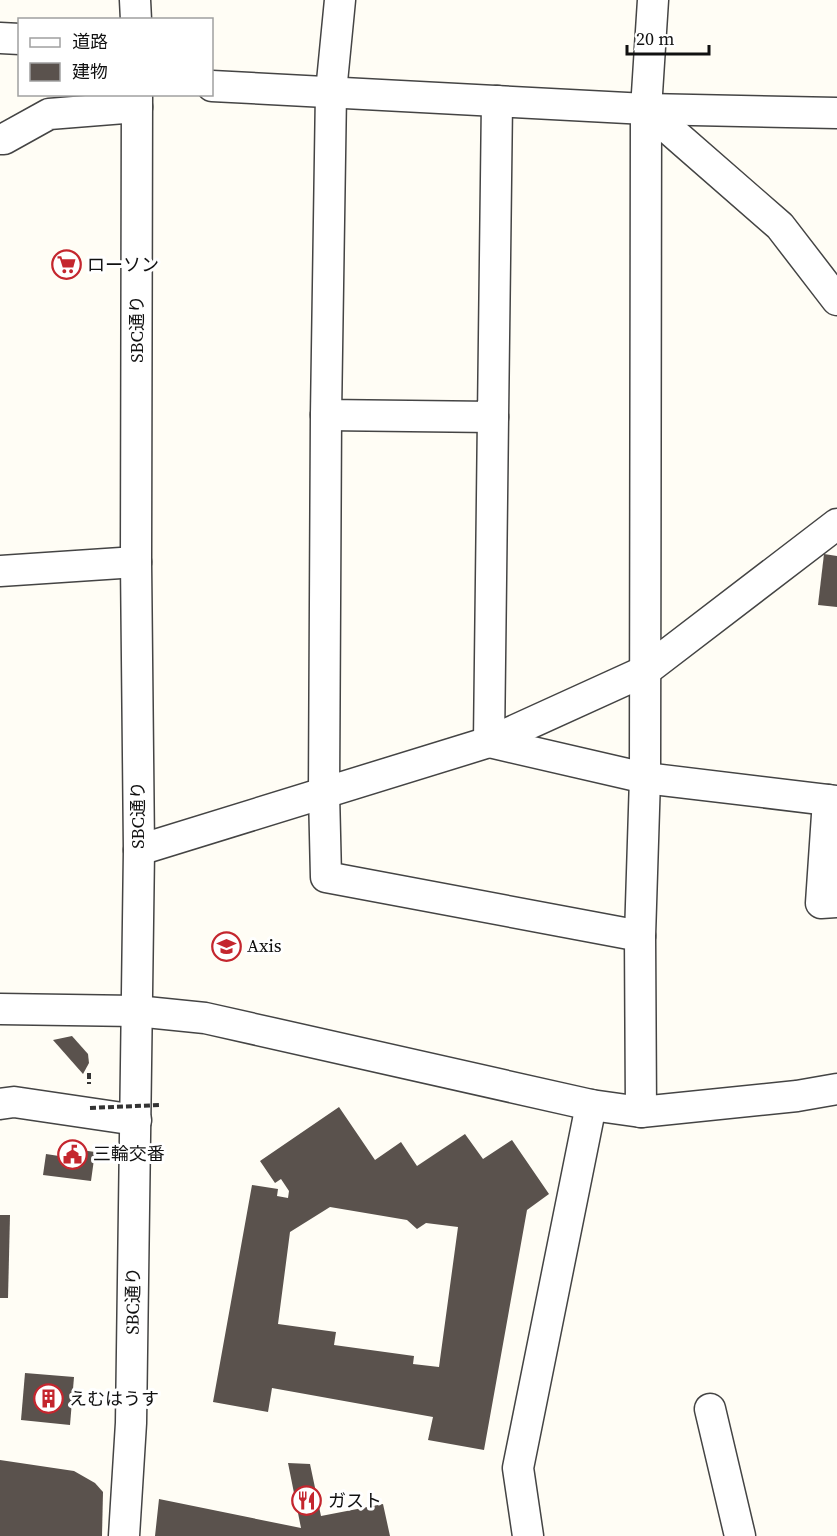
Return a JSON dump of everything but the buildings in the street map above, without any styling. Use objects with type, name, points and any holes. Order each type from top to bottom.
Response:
[{"type":"street","points":[[135,0],[136,18]]},
{"type":"street","points":[[340,0],[331,92],[326,415],[324,794],[326,877],[640,936]]},
{"type":"street","points":[[641,1112],[640,936],[645,778],[646,109],[653,0]]},
{"type":"street","points":[[0,38],[18,39]]},
{"type":"street","points":[[213,86],[646,109],[837,113]]},
{"type":"street","points":[[0,139],[4,139],[49,114],[137,101]]},
{"type":"street","name":"SBC通り","points":[[124,1536],[148,1112],[136,1011],[139,850],[136,562],[137,101]]},
{"type":"street","points":[[489,742],[497,101]]},
{"type":"street","points":[[646,109],[780,226],[837,300]]},
{"type":"street","points":[[326,415],[493,417]]},
{"type":"street","points":[[139,850],[489,742],[645,671],[837,524]]},
{"type":"street","points":[[0,572],[136,562]]},
{"type":"street","points":[[489,742],[645,778],[832,800],[821,903],[837,902]]},
{"type":"street","points":[[0,1009],[136,1011],[205,1018],[591,1105],[641,1112],[797,1096],[837,1089]]},
{"type":"street","points":[[0,1104],[14,1102],[148,1112]]},
{"type":"street","points":[[528,1536],[518,1468],[591,1105]]},
{"type":"street","points":[[710,1409],[740,1536]]},
{"type":"path","points":[[90,1108],[148,1112]]},
{"type":"place","name":"ローソン","points":[[66,265]]},
{"type":"place","name":"Axis","points":[[226,946]]},
{"type":"place","name":"三輪交番","points":[[72,1154]]},
{"type":"place","name":"えむはうす","points":[[48,1399]]},
{"type":"place","name":"ガスト","points":[[307,1501]]}]
